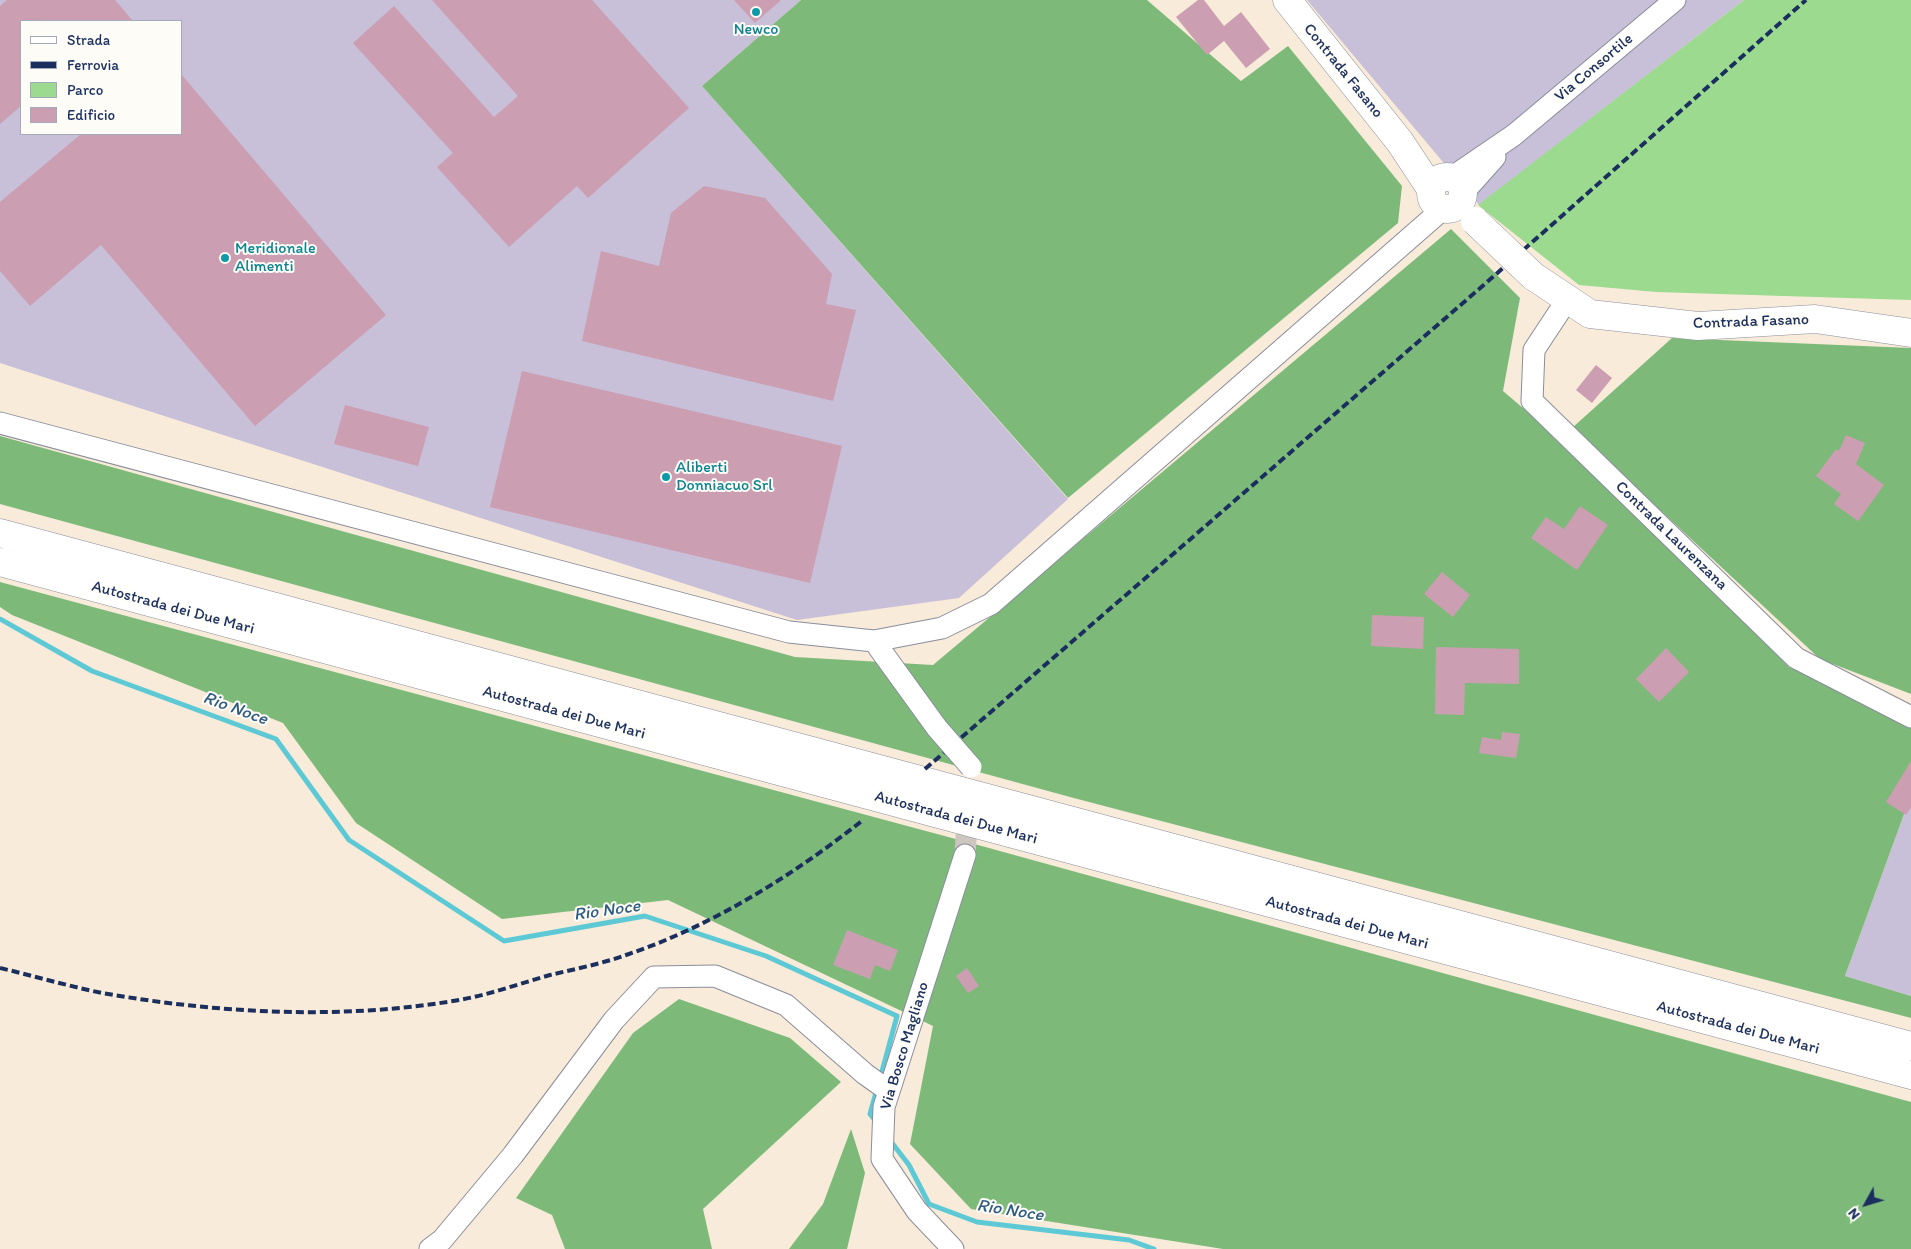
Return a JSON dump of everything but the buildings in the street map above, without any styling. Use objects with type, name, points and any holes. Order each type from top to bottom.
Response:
[{"type":"main road","name":"Contrada Fasano","points":[[1287,0],[1400,142],[1449,197],[1534,276],[1590,314],[1698,326],[1815,319],[1911,333]]},
{"type":"main road","name":"Autostrada dei Due Mari","points":[[0,533],[1911,1046]]},
{"type":"main road","name":"Autostrada dei Due Mari","points":[[0,562],[1911,1075]]},
{"type":"street","name":"Via Consortile","points":[[0,423],[790,632],[874,641],[942,628],[992,604],[1393,252],[1514,135],[1675,0]]},
{"type":"street","name":"Contrada Laurenzana","points":[[1567,300],[1534,350],[1532,400],[1796,658],[1911,717]]},
{"type":"street","points":[[874,641],[937,728],[971,767]]},
{"type":"street","name":"Via Bosco Magliano","points":[[953,1249],[917,1211],[882,1159],[884,1106],[965,855]]},
{"type":"street","points":[[430,1249],[442,1240],[514,1155],[614,1020],[654,977],[715,976],[786,1005],[865,1074],[889,1091]]},
{"type":"shaded area","points":[[0,0],[801,0],[702,86],[1068,499],[959,598],[797,620],[0,363]]},
{"type":"shaded area","points":[[1307,0],[1744,0],[1479,205]]},
{"type":"shaded area","points":[[1911,795],[1911,996],[1845,976]]},
{"type":"green space","points":[[801,0],[1147,0],[1241,81],[1288,46],[1402,186],[1398,223],[1068,498],[702,86]]},
{"type":"green space","points":[[1744,0],[1911,0],[1911,300],[1656,292],[1579,285],[1478,205]]},
{"type":"green space","points":[[1451,229],[1520,298],[1503,391],[1565,444],[1789,667],[1911,726],[1911,795],[1845,976],[1911,996],[1911,1018],[1070,797],[0,504],[0,436],[795,657],[933,665]]},
{"type":"green space","points":[[1672,338],[1911,348],[1911,694],[1820,659],[1572,428]]},
{"type":"green space","points":[[0,582],[978,845],[1911,1102],[1911,1249],[1223,1249],[971,1209],[910,1144],[933,1026],[668,900],[502,919],[356,823],[283,723],[12,615],[0,607]]},
{"type":"green space","points":[[679,999],[790,1038],[841,1082],[703,1209],[712,1249],[565,1249],[552,1215],[516,1198],[633,1033]]},
{"type":"green space","points":[[851,1129],[865,1173],[847,1249],[789,1249],[823,1204]]},
{"type":"waterway","name":"Rio Noce","points":[[0,619],[92,671],[276,739],[349,840],[504,941],[645,916],[766,956],[897,1016],[880,1079]]},
{"type":"waterway","name":"Rio Noce","points":[[877,1089],[870,1114],[877,1122]]},
{"type":"waterway","name":"Rio Noce","points":[[889,1139],[909,1165],[929,1204],[977,1222],[1129,1240],[1154,1249]]},
{"type":"tunnel","points":[[965,855],[968,807]]},
{"type":"railway","points":[[925,769],[1486,283],[1806,0]]},
{"type":"railway","points":[[0,968],[102,993],[145,1000],[233,1009],[278,1012],[366,1011],[465,999],[607,961],[689,930],[750,898],[779,880],[863,820]]},
{"type":"place","name":"Newco","points":[[756,12]]},
{"type":"place","name":"Meridionale Alimenti","points":[[225,258]]},
{"type":"place","name":"Aliberti Donniacuo Srl","points":[[666,477]]}]
